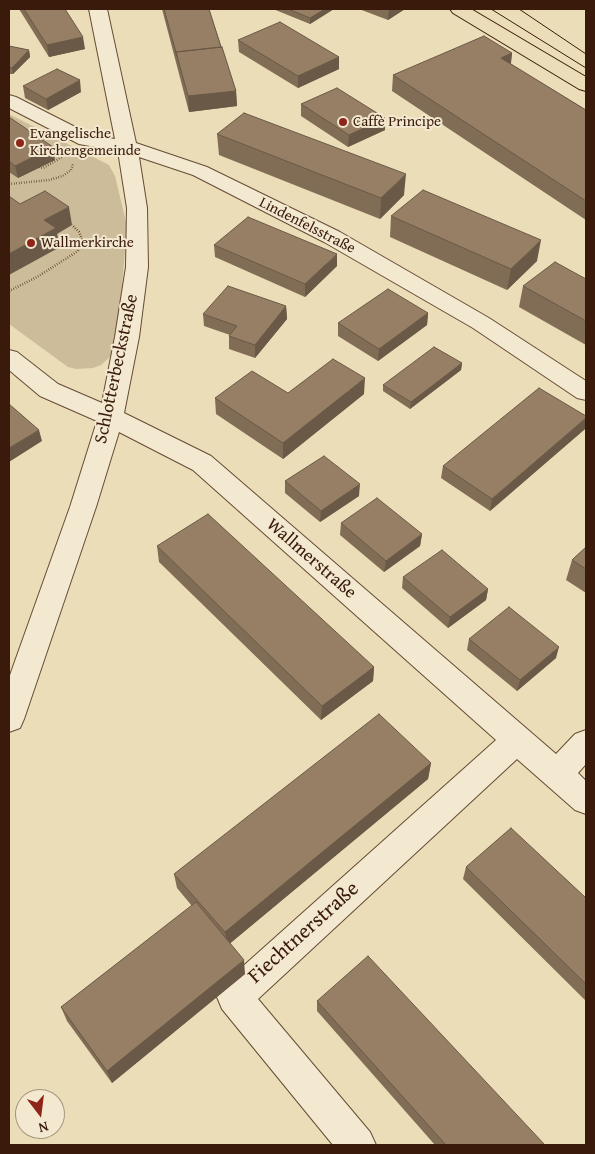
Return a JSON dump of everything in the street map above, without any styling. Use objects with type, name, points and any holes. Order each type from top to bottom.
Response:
[{"type":"main road","points":[[459,9],[586,85]]},
{"type":"street","name":"Schlotterbeckstraße","points":[[9,719],[83,507],[111,417],[137,267],[137,208],[127,147],[98,9]]},
{"type":"street","name":"Lindenfelsstraße","points":[[9,101],[81,145],[127,147],[200,171],[332,237],[481,324],[586,392]]},
{"type":"street","name":"Wallmerstraße","points":[[9,358],[49,390],[111,417],[202,462],[586,800]]},
{"type":"street","name":"Fiechtnerstraße","points":[[357,1145],[234,997],[517,740]]},
{"type":"street","points":[[557,775],[586,743]]},
{"type":"path","points":[[39,167],[43,168],[81,145]]},
{"type":"path","points":[[9,184],[49,180],[63,176],[71,170],[81,145]]},
{"type":"path","points":[[9,290],[37,277],[78,251],[82,239],[79,232],[72,226]]},
{"type":"shaded area","points":[[9,114],[109,165],[115,176],[127,226],[120,311],[111,356],[101,365],[93,368],[76,369],[68,367],[9,324],[9,275],[59,247],[9,212]]},
{"type":"building","points":[[24,9],[65,9],[83,37],[47,45]]},
{"type":"building","points":[[164,9],[209,9],[221,47],[176,52],[177,56]]},
{"type":"building","points":[[288,9],[325,9],[310,18]]},
{"type":"building","points":[[280,22],[339,57],[298,76],[238,40]]},
{"type":"building","points":[[484,36],[512,53],[501,58],[586,110],[586,201],[393,75]]},
{"type":"building","points":[[9,46],[29,50],[12,68],[9,67]]},
{"type":"building","points":[[222,47],[236,91],[188,96],[176,52]]},
{"type":"building","points":[[57,69],[80,80],[46,99],[23,86]]},
{"type":"building","points":[[337,88],[385,118],[349,135],[301,104]]},
{"type":"building","points":[[244,113],[406,174],[381,198],[217,134]]},
{"type":"building","points":[[9,117],[53,147],[15,166],[9,161]]},
{"type":"building","points":[[423,190],[541,240],[511,269],[391,216]]},
{"type":"building","points":[[45,191],[69,207],[44,220],[56,228],[9,254],[9,196],[20,204]]},
{"type":"building","points":[[248,217],[337,254],[305,284],[214,245]]},
{"type":"building","points":[[555,262],[586,279],[586,321],[523,286]]},
{"type":"building","points":[[228,286],[286,306],[255,345],[229,336],[237,326],[203,314]]},
{"type":"building","points":[[388,289],[428,313],[379,349],[338,323]]},
{"type":"building","points":[[434,347],[462,363],[411,402],[383,385]]},
{"type":"building","points":[[333,359],[365,378],[283,443],[215,398],[252,371],[288,393]]},
{"type":"building","points":[[539,388],[586,416],[586,418],[492,499],[443,466]]},
{"type":"building","points":[[9,404],[39,430],[9,448]]},
{"type":"building","points":[[324,456],[360,484],[321,511],[285,481]]},
{"type":"building","points":[[377,498],[422,534],[386,561],[341,523]]},
{"type":"building","points":[[208,514],[374,667],[322,706],[157,546]]},
{"type":"building","points":[[586,547],[586,569],[572,560]]},
{"type":"building","points":[[442,550],[488,589],[450,617],[403,577]]},
{"type":"building","points":[[509,607],[559,647],[520,680],[469,639]]},
{"type":"building","points":[[379,714],[431,763],[225,932],[174,874]]},
{"type":"building","points":[[511,828],[586,898],[586,984],[466,867]]},
{"type":"building","points":[[196,902],[244,960],[107,1071],[61,1007]]},
{"type":"building","points":[[368,956],[545,1145],[446,1145],[317,1001]]},
{"type":"tram line","points":[[491,9],[586,68]]},
{"type":"tram line","points":[[519,9],[586,54]]},
{"type":"place","name":"Caffè Principe","points":[[343,122]]},
{"type":"place","name":"Evangelische Kirchengemeinde","points":[[20,143]]},
{"type":"place","name":"Wallmerkirche","points":[[31,243]]}]
